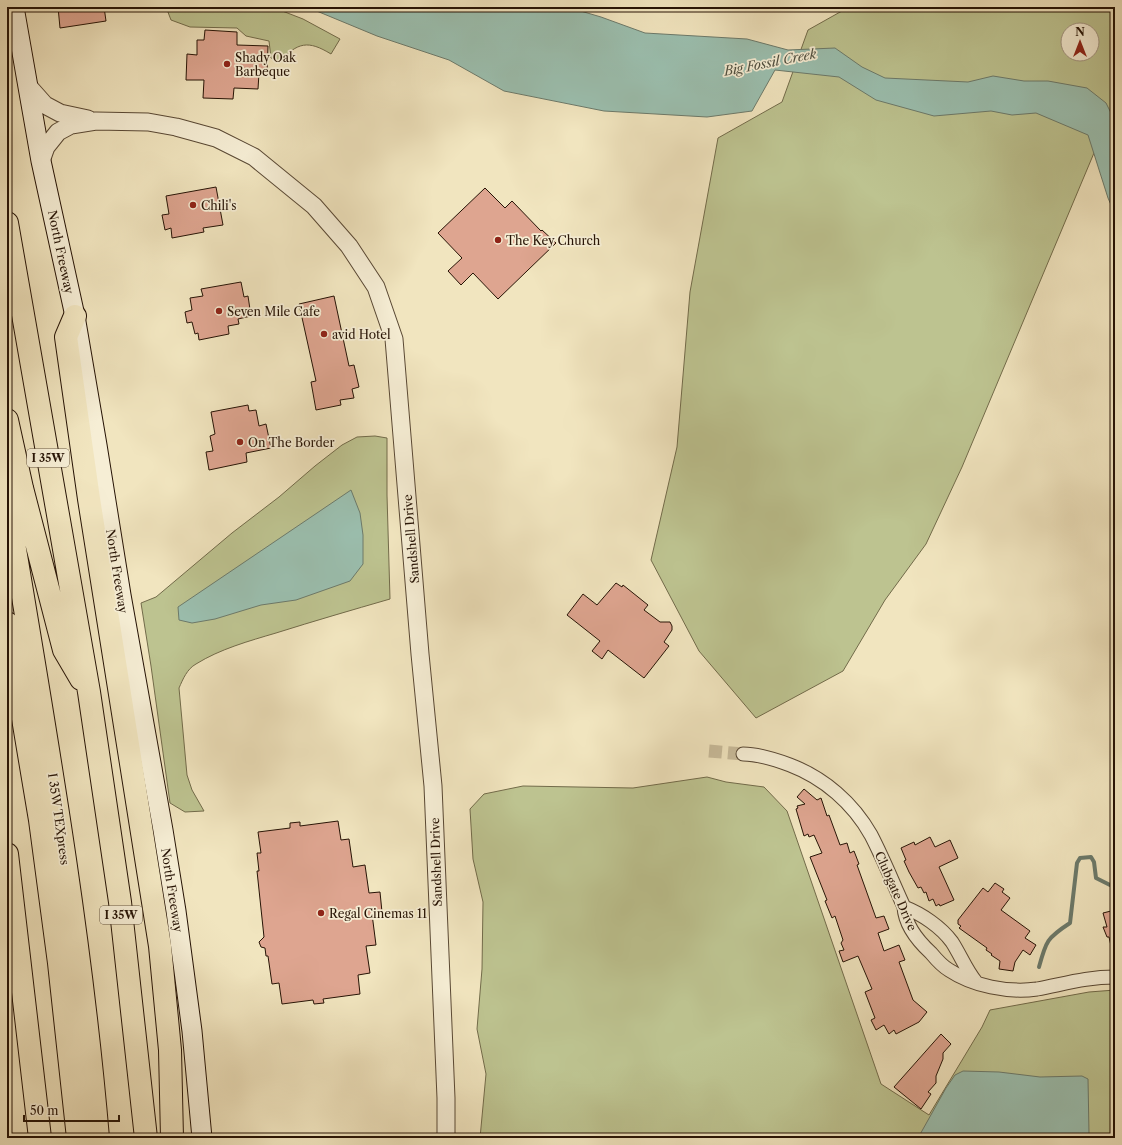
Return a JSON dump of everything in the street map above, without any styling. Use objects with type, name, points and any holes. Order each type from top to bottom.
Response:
[{"type":"highway","name":"I 35W","points":[[7,223],[89,692],[120,902],[146,1138]]},
{"type":"highway","points":[[74,316],[66,337],[88,499],[160,946],[170,1050],[172,1138]]},
{"type":"highway","points":[[7,420],[22,488],[64,650],[89,692]]},
{"type":"highway","name":"I 35W TEXpress","points":[[7,501],[59,815],[78,958],[98,1138]]},
{"type":"highway","name":"I 35W TEXpress","points":[[7,623],[42,835],[59,963],[78,1138]]},
{"type":"highway","points":[[7,854],[40,1138]]},
{"type":"highway","points":[[7,959],[23,1091],[38,1111]]},
{"type":"main road","name":"North Freeway","points":[[14,7],[41,161],[74,316],[175,903],[192,1031],[202,1138]]},
{"type":"street","name":"Sandshell Drive","points":[[29,87],[45,105],[60,112],[96,121]]},
{"type":"street","name":"Sandshell Drive","points":[[41,161],[46,147],[58,132],[71,125],[96,121],[148,122],[176,127],[216,138],[254,157],[314,206],[348,246],[376,287],[394,338],[420,654],[433,786],[446,1098],[446,1138]]},
{"type":"street","name":"Clubgate Drive","points":[[743,754],[753,754],[776,760],[804,771],[831,787],[858,816],[870,834],[904,907],[905,916],[919,942],[947,969],[963,978],[992,987],[1022,990],[1035,989],[1083,979],[1115,977]]},
{"type":"street","points":[[904,907],[912,910],[931,922],[942,931],[951,941],[966,969],[976,982]]},
{"type":"green space","points":[[166,7],[272,7],[303,19],[340,39],[331,54],[316,47],[304,45],[292,50],[279,62],[271,58],[269,41],[246,36],[237,28],[190,27],[171,20]]},
{"type":"green space","points":[[849,7],[1115,7],[1115,103],[962,467],[926,544],[885,600],[843,671],[756,718],[699,651],[651,560],[677,447],[690,292],[718,138],[782,102],[808,30]]},
{"type":"green space","points":[[375,436],[387,438],[390,599],[235,646],[205,659],[190,669],[179,688],[187,775],[192,790],[204,811],[185,812],[170,803],[141,603],[156,597],[232,533],[279,497],[342,445],[357,437]]},
{"type":"green space","points":[[707,777],[726,782],[764,787],[787,811],[881,1084],[929,1115],[982,1027],[990,1010],[1089,992],[1115,990],[1115,1138],[480,1138],[486,1074],[477,1029],[482,969],[483,902],[473,859],[470,809],[484,794],[523,786],[633,788]]},
{"type":"water","name":"Big Fossil Creek","points":[[307,7],[567,7],[601,17],[645,33],[747,39],[788,50],[835,48],[862,67],[885,78],[968,82],[993,76],[1024,81],[1048,81],[1087,88],[1106,103],[1115,121],[1115,214],[1108,198],[1088,135],[1036,113],[1012,115],[991,111],[934,116],[876,100],[839,77],[775,70],[752,111],[707,117],[604,111],[504,91],[449,60],[377,36]]},
{"type":"water","points":[[351,490],[360,513],[363,535],[363,564],[350,581],[296,600],[261,605],[215,619],[192,623],[179,620],[178,607]]},
{"type":"water","points":[[963,1071],[999,1072],[1040,1077],[1082,1076],[1088,1079],[1089,1133],[1092,1138],[918,1138],[946,1088],[955,1075]]},
{"type":"building","points":[[58,7],[104,7],[106,21],[60,28]]},
{"type":"building","name":"Shady Oak Barbeque","points":[[205,30],[237,32],[237,45],[268,46],[267,74],[259,73],[258,89],[234,88],[233,99],[203,98],[204,80],[186,80],[187,54],[197,55],[197,40],[204,40]]},
{"type":"building","name":"Chili's","points":[[216,187],[223,225],[203,228],[204,232],[172,238],[171,228],[165,230],[162,215],[169,214],[166,196]]},
{"type":"building","name":"The Key Church","points":[[485,188],[505,208],[512,201],[541,231],[542,230],[556,243],[498,299],[473,273],[461,285],[448,271],[462,258],[438,233]]},
{"type":"building","name":"Seven Mile Cafe","points":[[241,282],[244,297],[248,296],[251,316],[238,319],[239,324],[228,326],[229,334],[199,340],[198,333],[195,334],[192,322],[187,323],[185,312],[192,310],[190,298],[203,296],[201,289]]},
{"type":"building","name":"avid Hotel","points":[[334,296],[349,366],[354,365],[359,387],[352,389],[354,398],[340,400],[341,405],[316,410],[311,382],[316,381],[299,304]]},
{"type":"building","name":"On The Border","points":[[248,405],[249,411],[256,410],[259,426],[266,424],[271,448],[246,453],[247,462],[209,470],[206,452],[213,451],[210,436],[215,434],[211,412]]},
{"type":"building","points":[[616,583],[622,587],[623,585],[648,605],[644,610],[660,622],[670,622],[672,626],[672,630],[664,642],[669,646],[644,678],[608,650],[602,659],[592,651],[600,641],[567,615],[583,594],[597,605]]},
{"type":"building","points":[[804,789],[817,800],[821,798],[840,845],[847,843],[850,853],[854,851],[859,864],[857,865],[876,918],[884,916],[889,929],[878,933],[884,951],[899,945],[905,960],[899,962],[913,1000],[927,1012],[919,1022],[896,1034],[894,1030],[889,1034],[884,1025],[876,1030],[871,1020],[875,1018],[865,992],[872,989],[858,956],[843,962],[839,951],[844,950],[841,943],[843,940],[835,916],[832,918],[825,901],[827,900],[810,857],[822,853],[814,835],[809,837],[808,834],[804,836],[796,809],[798,808],[797,806],[805,804],[797,797]]},
{"type":"building","name":"Regal Cinemas 11","points":[[338,821],[341,840],[349,839],[353,867],[365,865],[369,893],[380,892],[382,912],[372,914],[376,945],[366,946],[370,973],[358,975],[360,994],[323,999],[324,1003],[314,1004],[313,1000],[282,1004],[279,983],[272,984],[268,956],[266,956],[265,948],[261,947],[259,942],[264,937],[257,871],[259,871],[257,853],[261,853],[258,832],[290,828],[290,823],[300,822],[300,826]]},
{"type":"building","points":[[930,837],[935,847],[950,840],[958,858],[939,867],[954,900],[940,906],[939,904],[936,906],[933,899],[929,901],[926,892],[924,893],[921,887],[918,888],[904,861],[906,860],[901,848],[914,842],[915,845]]},
{"type":"building","points":[[995,883],[1004,889],[1002,892],[1010,898],[1001,910],[1030,931],[1025,938],[1036,945],[1030,955],[1023,950],[1015,962],[1013,971],[999,969],[1000,961],[986,950],[987,948],[959,928],[961,926],[958,924],[958,920],[983,888],[988,892]]},
{"type":"building","points":[[1115,910],[1115,945],[1111,946],[1109,937],[1107,937],[1103,927],[1107,927],[1103,913]]},
{"type":"building","points":[[941,1034],[951,1044],[943,1053],[943,1059],[936,1076],[936,1083],[928,1092],[931,1094],[921,1109],[894,1087]]},
{"type":"waterway","points":[[1039,967],[1048,941],[1070,923],[1077,863],[1080,858],[1091,857],[1094,862],[1096,878],[1110,885],[1115,884]]},
{"type":"tunnel","points":[[709,751],[743,754]]},
{"type":"place","name":"Shady Oak Barbeque","points":[[227,64]]},
{"type":"place","name":"Chili's","points":[[193,205]]},
{"type":"place","name":"The Key Church","points":[[498,240]]},
{"type":"place","name":"Seven Mile Cafe","points":[[219,311]]},
{"type":"place","name":"avid Hotel","points":[[324,334]]},
{"type":"place","name":"On The Border","points":[[240,442]]},
{"type":"place","name":"Regal Cinemas 11","points":[[321,913]]}]
